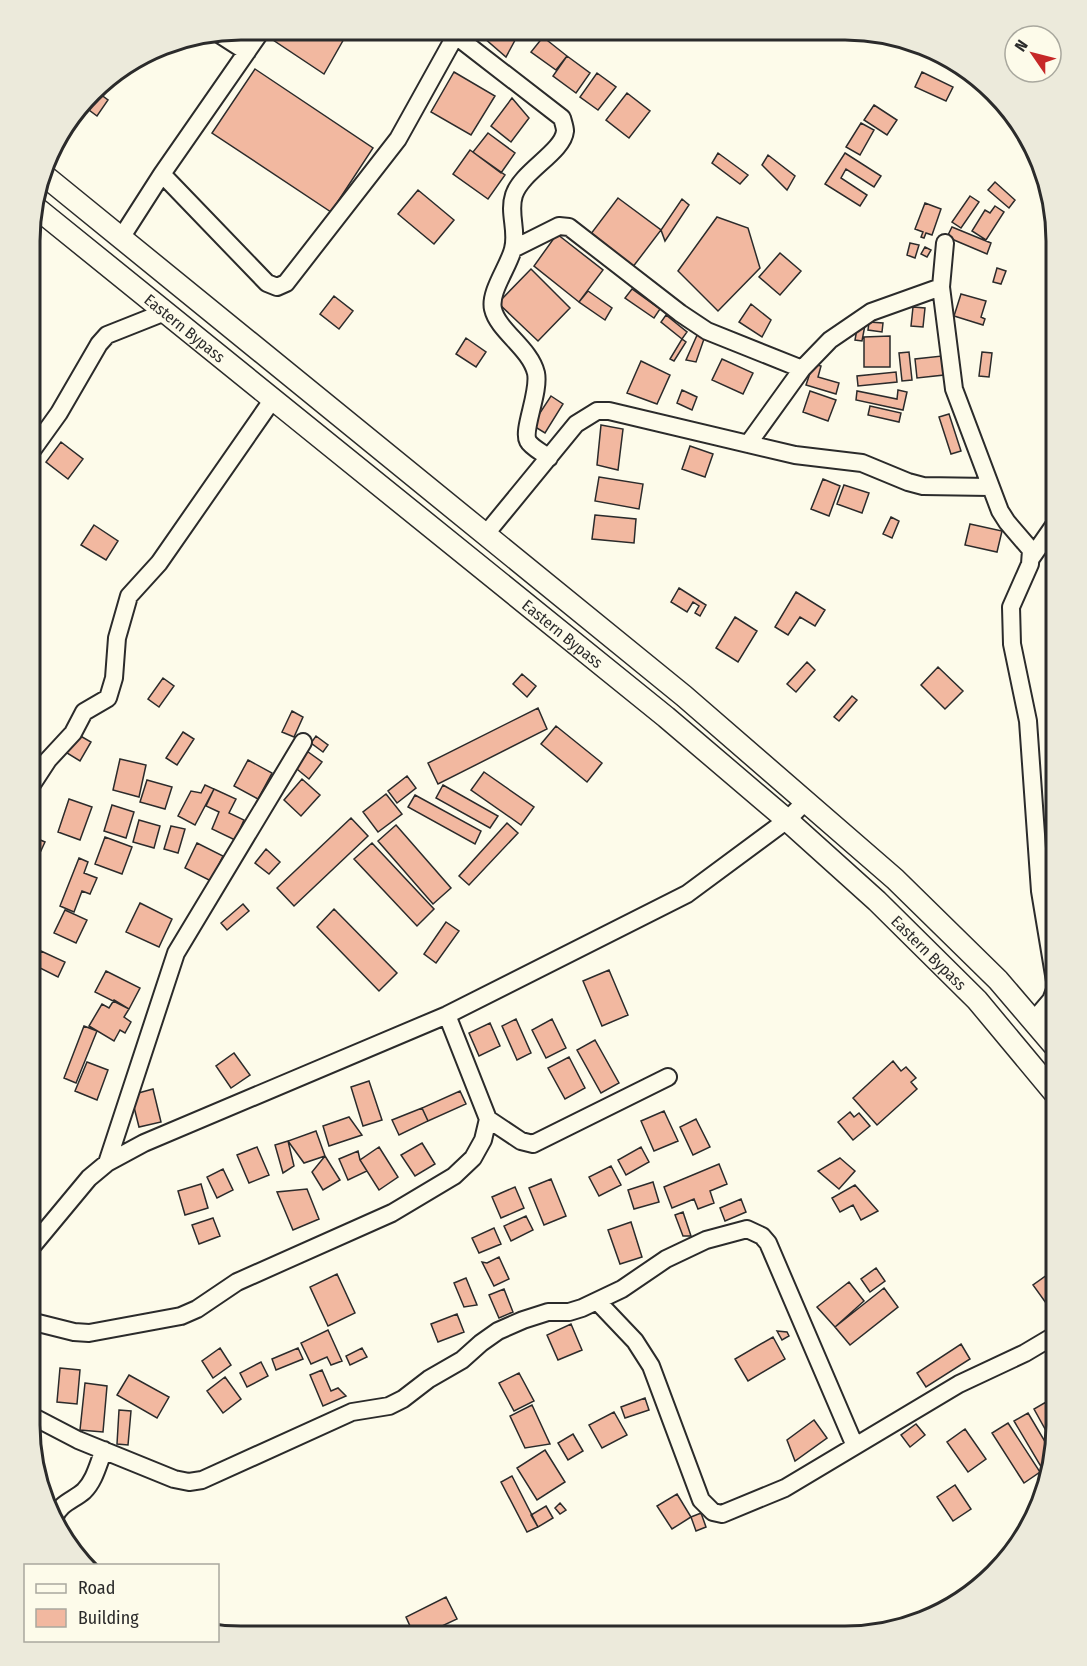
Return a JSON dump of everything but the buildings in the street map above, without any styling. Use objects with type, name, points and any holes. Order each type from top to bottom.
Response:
[{"type":"main road","name":"Eastern Bypass","points":[[50,180],[684,696],[807,801],[895,879],[998,980],[1046,1035]]},
{"type":"main road","name":"Eastern Bypass","points":[[42,213],[666,717],[786,820],[877,901],[977,1000],[1046,1083]]},
{"type":"street","points":[[230,41],[247,52]]},
{"type":"street","points":[[121,238],[162,174],[255,41]]},
{"type":"street","points":[[162,174],[267,283],[277,287],[286,283],[398,139],[453,41]]},
{"type":"street","points":[[465,41],[562,118],[564,124],[565,130],[561,143],[524,178],[515,193],[511,206],[513,249],[494,296],[492,307],[496,316],[528,356],[536,372],[537,389],[526,434],[528,441],[549,458]]},
{"type":"street","points":[[513,249],[559,226],[569,227],[706,331],[802,369]]},
{"type":"street","points":[[945,243],[941,287],[954,389],[1000,511],[1031,549],[1032,557]]},
{"type":"street","points":[[748,444],[802,369],[830,340],[871,312],[941,287]]},
{"type":"street","points":[[40,440],[59,413],[99,344],[107,335],[165,312]]},
{"type":"street","points":[[40,772],[73,733],[84,712],[108,698],[114,678],[117,638],[129,597],[159,563],[273,399]]},
{"type":"street","points":[[485,535],[576,424],[597,411],[609,411],[795,455],[862,463],[923,486],[990,487]]},
{"type":"street","points":[[1046,537],[1032,557],[1011,608],[1012,644],[1028,721],[1040,891],[1046,927]]},
{"type":"street","points":[[106,1163],[176,953],[303,742]]},
{"type":"street","points":[[40,1237],[89,1178],[106,1163],[144,1143],[447,1015],[687,894],[786,820],[807,801]]},
{"type":"street","points":[[1034,1020],[1046,1006]]},
{"type":"street","points":[[447,1015],[488,1119],[521,1141],[533,1144],[668,1077]]},
{"type":"street","points":[[40,1324],[74,1332],[89,1333],[168,1319],[189,1312],[237,1282],[392,1214],[454,1176],[473,1158],[483,1140],[488,1119]]},
{"type":"street","points":[[40,1420],[78,1440],[174,1479],[189,1482],[202,1480],[352,1412],[389,1406],[403,1399],[429,1379],[462,1360],[498,1331],[515,1323],[548,1312],[582,1308],[622,1289],[666,1259],[706,1240],[747,1229],[762,1236],[768,1243],[855,1446]]},
{"type":"street","points":[[597,1301],[644,1353],[651,1366],[701,1500],[712,1512],[722,1514],[784,1488],[959,1384],[1046,1341]]},
{"type":"street","points":[[60,1509],[83,1492],[91,1482],[104,1450]]}]
